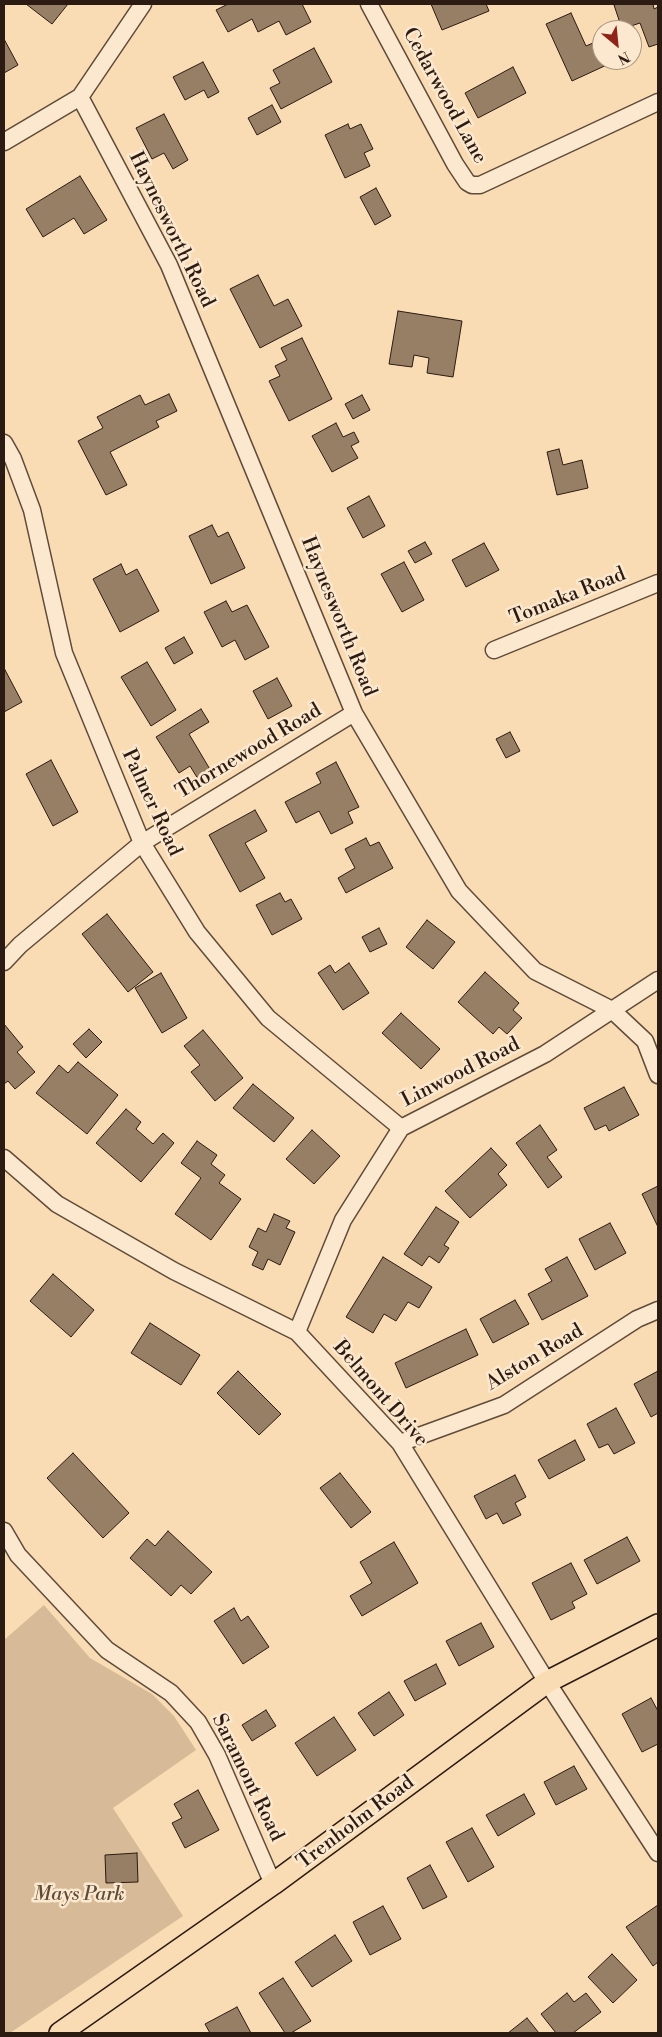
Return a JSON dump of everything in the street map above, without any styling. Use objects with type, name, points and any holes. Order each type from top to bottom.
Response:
[{"type":"main road","name":"Trenholm Road","points":[[60,2033],[273,1884],[547,1682],[658,1625]]},
{"type":"street","points":[[4,142],[80,97],[143,4]]},
{"type":"street","name":"Cedarwood Lane","points":[[369,4],[455,164],[467,182],[472,185],[480,185],[658,102]]},
{"type":"street","name":"Haynesworth Road","points":[[80,97],[169,265],[354,713],[459,891],[535,971],[612,1010],[645,1041],[658,1075]]},
{"type":"street","name":"Palmer Road","points":[[4,443],[8,462],[32,510],[64,653],[142,843],[197,932],[268,1018],[401,1128]]},
{"type":"street","name":"Tomaka Road","points":[[494,650],[658,583]]},
{"type":"street","name":"Thornewood Road","points":[[4,962],[20,946],[142,843],[354,713]]},
{"type":"street","name":"Linwood Road","points":[[297,1332],[343,1220],[401,1128],[546,1054],[658,980]]},
{"type":"street","name":"Belmont Drive","points":[[4,1158],[58,1204],[174,1272],[297,1332],[400,1443],[547,1682],[658,1853]]},
{"type":"street","name":"Alston Road","points":[[400,1443],[504,1405],[637,1319],[658,1310]]},
{"type":"street","name":"Saramont Road","points":[[4,1531],[18,1556],[107,1650],[171,1693],[198,1722],[217,1755],[273,1884]]},
{"type":"green space","name":"Mays Park","points":[[44,1605],[90,1658],[152,1694],[174,1716],[196,1750],[113,1808],[183,1916],[10,2033],[4,2033],[4,1640]]},
{"type":"building","points":[[26,4],[68,4],[52,24]]},
{"type":"building","points":[[228,4],[302,4],[311,22],[286,35],[279,21],[258,32],[252,19],[228,32],[216,10]]},
{"type":"building","points":[[431,4],[486,4],[489,11],[442,30]]},
{"type":"building","points":[[653,4],[654,9],[658,7],[658,44],[649,47],[642,28],[642,20],[619,20],[614,5]]},
{"type":"building","points":[[571,13],[586,46],[592,43],[592,70],[596,70],[572,81],[546,24]]},
{"type":"building","points":[[4,39],[18,65],[4,73]]},
{"type":"building","points":[[314,48],[332,82],[281,109],[270,88],[280,83],[273,70]]},
{"type":"building","points":[[203,62],[219,92],[208,98],[204,90],[185,100],[173,77]]},
{"type":"building","points":[[513,67],[526,93],[478,118],[465,93]]},
{"type":"building","points":[[272,105],[281,122],[257,135],[248,118]]},
{"type":"building","points":[[164,114],[188,160],[173,169],[164,153],[152,159],[136,128]]},
{"type":"building","points":[[348,124],[350,129],[361,124],[373,149],[364,153],[370,166],[345,178],[325,135]]},
{"type":"building","points":[[80,176],[107,220],[84,234],[74,218],[43,237],[26,209]]},
{"type":"building","points":[[376,188],[391,216],[375,225],[360,197]]},
{"type":"building","points":[[258,275],[274,306],[288,299],[302,326],[260,348],[230,289]]},
{"type":"building","points":[[398,311],[462,321],[453,377],[427,373],[429,358],[414,355],[412,367],[389,364]]},
{"type":"building","points":[[302,338],[332,399],[289,421],[269,381],[280,376],[275,366],[287,360],[281,348]]},
{"type":"building","points":[[169,394],[177,411],[156,421],[159,427],[110,452],[127,485],[106,495],[78,441],[103,428],[97,417],[140,395],[145,405]]},
{"type":"building","points":[[362,395],[370,410],[353,419],[345,404]]},
{"type":"building","points":[[336,423],[343,437],[354,432],[359,442],[351,446],[358,458],[332,472],[312,436]]},
{"type":"building","points":[[559,449],[563,465],[582,460],[588,488],[557,495],[547,452]]},
{"type":"building","points":[[369,496],[385,526],[363,538],[347,508]]},
{"type":"building","points":[[212,525],[218,537],[228,532],[245,568],[211,584],[189,536]]},
{"type":"building","points":[[425,542],[432,554],[415,563],[408,551]]},
{"type":"building","points":[[484,543],[499,570],[466,587],[452,560]]},
{"type":"building","points":[[404,562],[424,600],[402,612],[381,574]]},
{"type":"building","points":[[121,564],[126,575],[137,569],[159,611],[120,632],[93,579]]},
{"type":"building","points":[[226,601],[232,612],[247,605],[269,647],[245,660],[235,640],[222,647],[204,612]]},
{"type":"building","points":[[184,637],[193,653],[174,664],[165,648]]},
{"type":"building","points":[[147,662],[176,710],[151,726],[121,677]]},
{"type":"building","points":[[4,668],[22,702],[4,712]]},
{"type":"building","points":[[277,678],[292,706],[268,719],[253,691]]},
{"type":"building","points":[[201,709],[209,722],[189,734],[211,771],[198,779],[190,766],[179,773],[156,737]]},
{"type":"building","points":[[510,732],[520,751],[506,758],[496,739]]},
{"type":"building","points":[[51,760],[78,812],[53,826],[26,774]]},
{"type":"building","points":[[336,762],[359,807],[348,812],[353,823],[331,834],[319,811],[296,823],[285,802],[321,783],[316,773]]},
{"type":"building","points":[[255,810],[267,831],[245,843],[265,878],[240,892],[209,835]]},
{"type":"building","points":[[366,838],[370,846],[379,842],[393,868],[346,893],[338,878],[355,868],[345,849]]},
{"type":"building","points":[[280,893],[285,902],[291,899],[302,919],[272,935],[256,905]]},
{"type":"building","points":[[107,914],[153,972],[128,992],[82,934]]},
{"type":"building","points":[[427,920],[455,942],[433,969],[406,947]]},
{"type":"building","points":[[379,928],[387,944],[370,952],[362,937]]},
{"type":"building","points":[[349,963],[369,993],[343,1010],[318,973],[330,965],[335,973]]},
{"type":"building","points":[[485,972],[519,1003],[513,1010],[522,1018],[507,1034],[499,1027],[493,1034],[458,1002]]},
{"type":"building","points":[[161,973],[187,1018],[162,1033],[135,988]]},
{"type":"building","points":[[401,1013],[440,1049],[421,1069],[382,1033]]},
{"type":"building","points":[[4,1024],[23,1047],[17,1052],[35,1072],[15,1089],[8,1081],[4,1084]]},
{"type":"building","points":[[89,1029],[102,1042],[86,1058],[73,1044]]},
{"type":"building","points":[[203,1030],[243,1078],[215,1101],[191,1072],[200,1065],[184,1046]]},
{"type":"building","points":[[78,1062],[118,1095],[87,1134],[36,1093],[59,1065],[68,1073]]},
{"type":"building","points":[[253,1084],[294,1118],[274,1142],[233,1108]]},
{"type":"building","points":[[624,1087],[639,1115],[609,1131],[606,1125],[595,1130],[584,1108]]},
{"type":"building","points":[[126,1109],[141,1122],[136,1129],[153,1144],[163,1133],[174,1143],[141,1182],[96,1143]]},
{"type":"building","points":[[540,1125],[557,1150],[547,1157],[562,1177],[548,1188],[516,1143]]},
{"type":"building","points":[[312,1130],[340,1156],[314,1184],[286,1159]]},
{"type":"building","points":[[197,1141],[217,1155],[211,1164],[225,1175],[219,1183],[241,1199],[211,1240],[175,1214],[201,1178],[181,1163]]},
{"type":"building","points":[[491,1148],[507,1165],[498,1174],[507,1185],[470,1218],[445,1191]]},
{"type":"building","points":[[658,1186],[658,1227],[642,1194]]},
{"type":"building","points":[[436,1207],[459,1222],[444,1245],[449,1248],[439,1263],[429,1256],[422,1266],[404,1254]]},
{"type":"building","points":[[274,1214],[290,1221],[286,1228],[295,1232],[280,1265],[268,1259],[263,1270],[252,1265],[258,1252],[249,1247],[258,1228],[266,1232]]},
{"type":"building","points":[[610,1223],[626,1253],[595,1270],[579,1239]]},
{"type":"building","points":[[383,1257],[432,1287],[419,1308],[408,1302],[396,1321],[384,1314],[373,1333],[346,1317]]},
{"type":"building","points":[[567,1257],[588,1296],[542,1320],[528,1294],[552,1281],[545,1269]]},
{"type":"building","points":[[53,1274],[94,1310],[71,1337],[30,1301]]},
{"type":"building","points":[[515,1300],[529,1324],[493,1343],[480,1319]]},
{"type":"building","points":[[150,1323],[200,1355],[181,1385],[131,1353]]},
{"type":"building","points":[[466,1329],[478,1355],[406,1388],[395,1363]]},
{"type":"building","points":[[238,1371],[281,1414],[259,1435],[217,1393]]},
{"type":"building","points":[[658,1371],[658,1413],[651,1417],[634,1384]]},
{"type":"building","points":[[616,1408],[635,1443],[614,1454],[608,1444],[599,1448],[587,1424]]},
{"type":"building","points":[[575,1440],[585,1460],[549,1479],[538,1460]]},
{"type":"building","points":[[73,1453],[129,1513],[103,1538],[47,1478]]},
{"type":"building","points":[[340,1473],[371,1512],[351,1528],[320,1488]]},
{"type":"building","points":[[515,1475],[526,1497],[515,1503],[521,1515],[503,1524],[497,1513],[486,1519],[474,1496]]},
{"type":"building","points":[[168,1531],[212,1572],[191,1594],[181,1585],[171,1596],[130,1558],[147,1539],[155,1546]]},
{"type":"building","points":[[627,1537],[640,1561],[597,1584],[584,1560]]},
{"type":"building","points":[[394,1542],[418,1583],[362,1616],[350,1596],[372,1583],[360,1562]]},
{"type":"building","points":[[571,1563],[587,1594],[572,1602],[575,1608],[551,1620],[532,1583]]},
{"type":"building","points":[[234,1608],[241,1621],[248,1616],[269,1647],[243,1664],[214,1621]]},
{"type":"building","points":[[481,1623],[494,1647],[459,1666],[446,1641]]},
{"type":"building","points":[[436,1664],[446,1684],[415,1701],[404,1681]]},
{"type":"building","points":[[389,1692],[404,1715],[374,1736],[358,1713]]},
{"type":"building","points":[[651,1698],[658,1711],[658,1744],[642,1752],[622,1714]]},
{"type":"building","points":[[266,1710],[276,1726],[252,1741],[242,1725]]},
{"type":"building","points":[[334,1717],[356,1750],[317,1776],[295,1743]]},
{"type":"building","points":[[574,1766],[587,1789],[556,1805],[544,1782]]},
{"type":"building","points":[[198,1790],[219,1830],[185,1848],[172,1823],[182,1818],[174,1804]]},
{"type":"building","points":[[524,1794],[535,1814],[498,1836],[486,1815]]},
{"type":"building","points":[[472,1828],[494,1867],[468,1882],[446,1842]]},
{"type":"building","points":[[137,1853],[138,1882],[106,1883],[105,1855]]},
{"type":"building","points":[[430,1865],[447,1897],[423,1909],[407,1878]]},
{"type":"building","points":[[658,1905],[658,1962],[653,1966],[626,1927]]},
{"type":"building","points":[[383,1906],[401,1939],[370,1955],[353,1922]]},
{"type":"building","points":[[335,1935],[352,1961],[312,1987],[295,1962]]},
{"type":"building","points":[[612,1954],[637,1980],[613,2003],[588,1977]]},
{"type":"building","points":[[283,1978],[311,2021],[291,2033],[285,2033],[259,1993]]},
{"type":"building","points":[[567,1993],[574,2002],[586,1993],[601,2012],[573,2033],[556,2033],[541,2014]]},
{"type":"building","points":[[237,2007],[251,2033],[210,2033],[205,2024]]},
{"type":"building","points":[[527,2018],[539,2033],[508,2033]]}]
